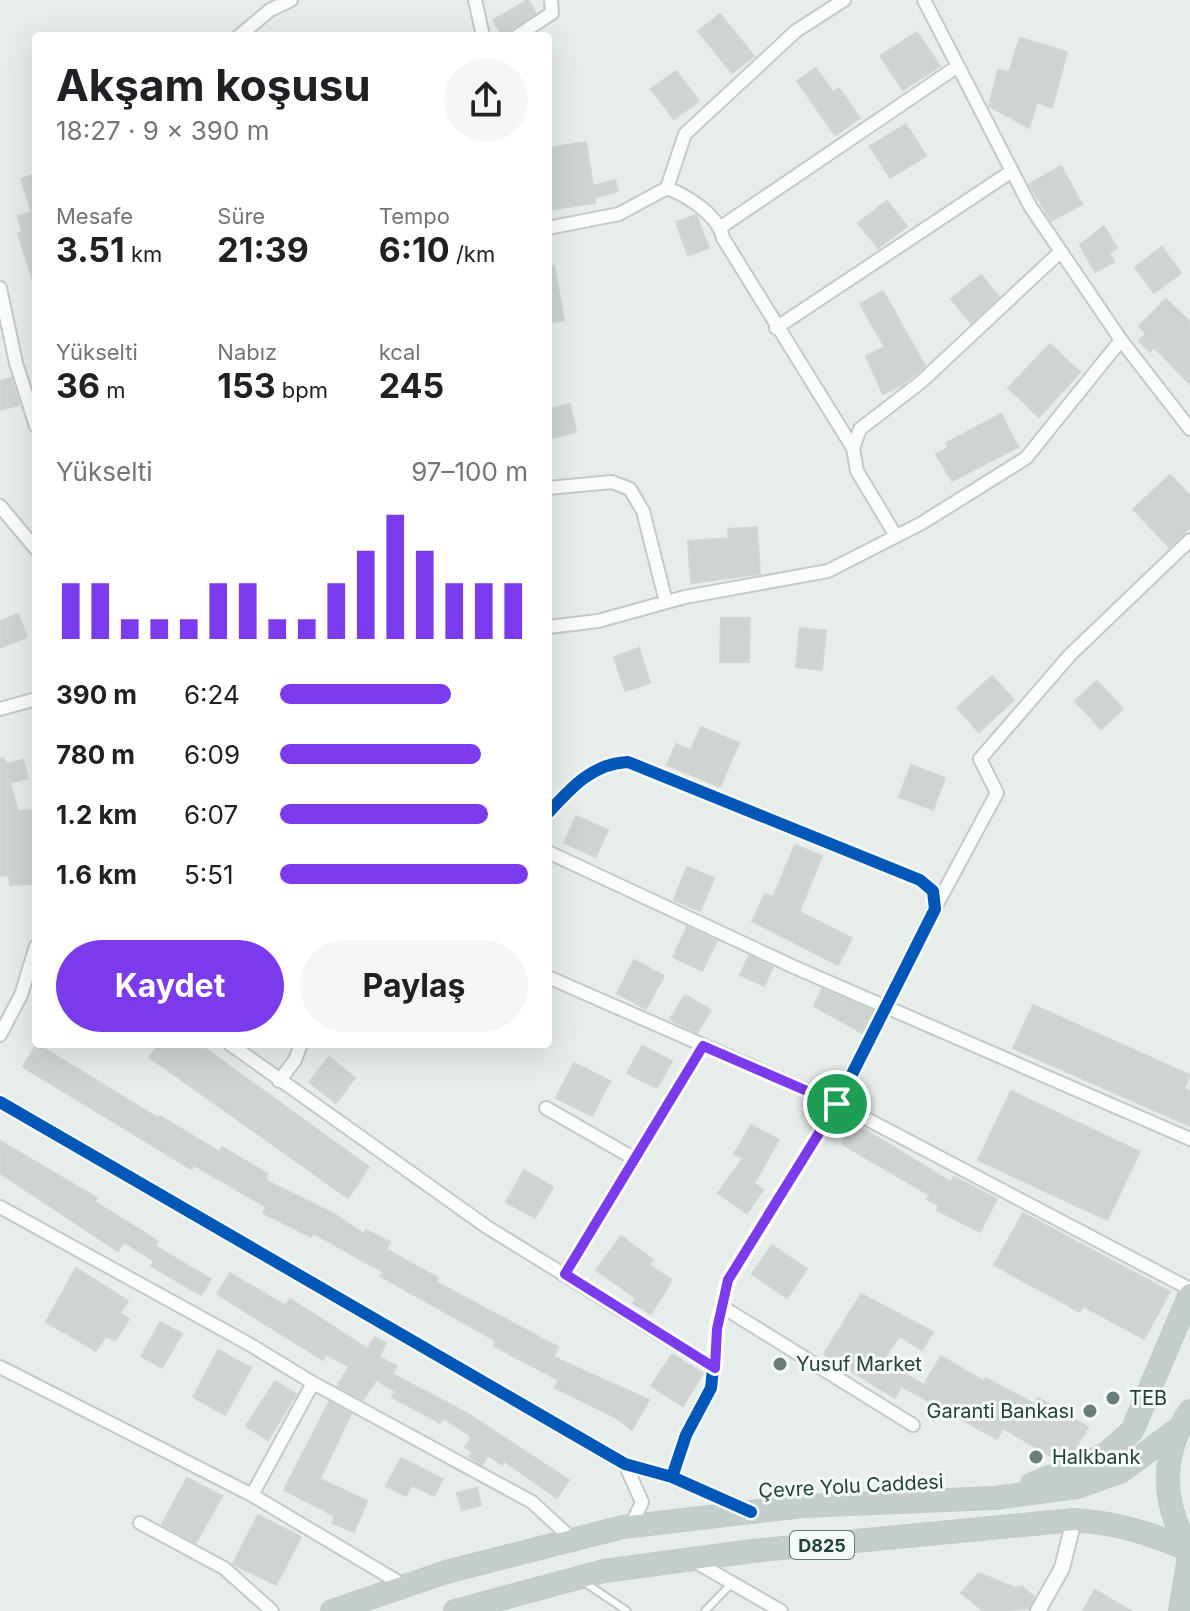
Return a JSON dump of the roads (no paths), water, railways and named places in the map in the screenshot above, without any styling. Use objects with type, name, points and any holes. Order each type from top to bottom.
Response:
[{"type":"highway","points":[[995,1498],[1106,1454],[1132,1431],[1190,1292]]},
{"type":"highway","name":"D825","points":[[1177,1430],[1190,1411]]},
{"type":"highway","points":[[1177,1430],[1167,1469],[1169,1503],[1176,1528],[1190,1551],[1180,1611]]},
{"type":"highway","name":"Çevre Yolu Caddesi","points":[[332,1611],[405,1586],[631,1526],[751,1512],[995,1498],[1077,1487],[1120,1472],[1177,1430]]},
{"type":"highway","name":"D825","points":[[455,1611],[484,1608],[578,1578],[691,1559],[1074,1520],[1117,1523],[1152,1533],[1190,1551]]},
{"type":"street","points":[[244,32],[270,10],[291,0]]},
{"type":"street","points":[[475,0],[482,32]]},
{"type":"street","points":[[523,32],[552,13],[551,0]]},
{"type":"street","points":[[552,227],[619,214],[667,188],[685,134],[796,31],[844,0]]},
{"type":"street","points":[[924,0],[1012,171],[1060,252],[1121,340],[1190,429]]},
{"type":"street","points":[[721,227],[958,66]]},
{"type":"street","points":[[776,328],[1012,171]]},
{"type":"street","points":[[667,188],[684,195],[721,227],[723,238],[776,328],[853,448],[857,471],[896,536]]},
{"type":"street","points":[[853,448],[860,429],[921,382],[1060,252]]},
{"type":"street","points":[[0,288],[16,363],[32,413]]},
{"type":"street","points":[[552,627],[598,621],[666,602],[828,571],[896,536],[1026,458],[1121,340]]},
{"type":"street","points":[[552,487],[612,482],[630,489],[643,511],[666,602]]},
{"type":"street","points":[[0,506],[32,544]]},
{"type":"street","points":[[672,1477],[686,1435],[711,1388],[721,1306],[728,1280],[837,1104],[997,793],[980,759],[1070,655],[1190,540]]},
{"type":"street","points":[[0,709],[32,700]]},
{"type":"street","points":[[552,809],[589,774],[609,763],[628,762],[920,880],[933,891],[935,909]]},
{"type":"street","points":[[552,854],[886,1007],[1190,1139]]},
{"type":"street","points":[[0,1035],[21,995],[32,959]]},
{"type":"street","points":[[552,979],[837,1104],[1190,1292]]},
{"type":"street","points":[[565,1274],[703,1046]]},
{"type":"street","points":[[235,1048],[487,1227],[715,1368]]},
{"type":"street","points":[[279,1081],[295,1060],[300,1048]]},
{"type":"street","points":[[0,1102],[625,1464],[672,1477],[751,1512]]},
{"type":"street","points":[[546,1108],[635,1159]]},
{"type":"street","points":[[0,1207],[532,1502],[573,1540]]},
{"type":"street","points":[[721,1306],[913,1425]]},
{"type":"street","points":[[0,1367],[252,1495],[405,1586]]},
{"type":"street","points":[[252,1495],[313,1383]]},
{"type":"street","points":[[625,1464],[642,1502],[631,1526]]},
{"type":"street","points":[[1038,1611],[1062,1568],[1074,1520]]},
{"type":"street","points":[[140,1523],[224,1568],[272,1611]]},
{"type":"street","points":[[691,1559],[781,1611]]},
{"type":"lane","points":[[578,1578],[627,1611]]},
{"type":"lane","points":[[705,1611],[732,1583]]},
{"type":"place","name":"Yusuf Market","points":[[780,1364]]},
{"type":"place","name":"TEB","points":[[1113,1398]]},
{"type":"place","name":"Garanti Bankası","points":[[1090,1411]]},
{"type":"place","name":"Halkbank","points":[[1036,1457]]}]
